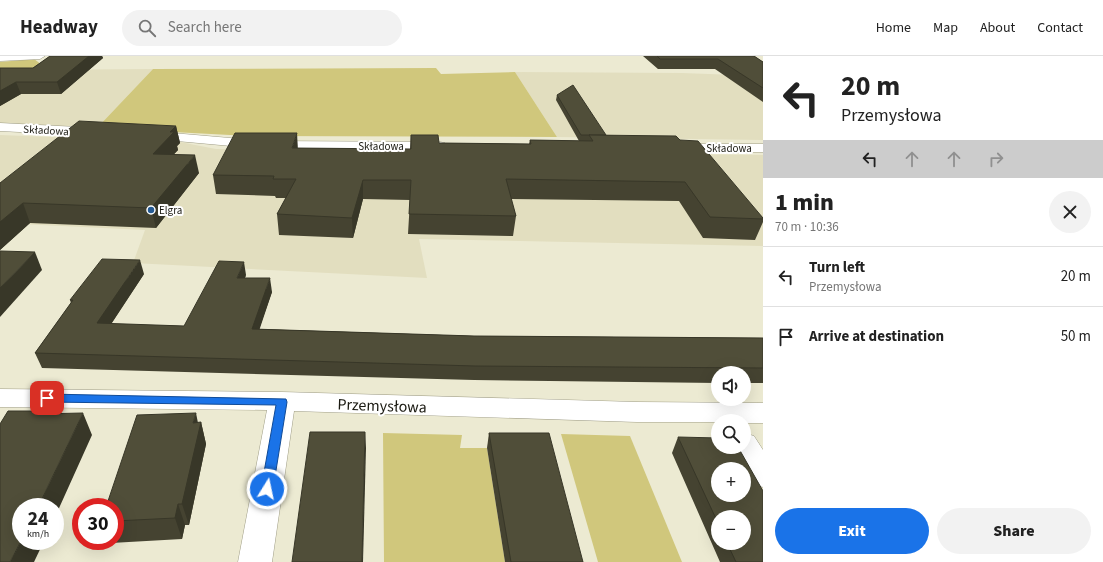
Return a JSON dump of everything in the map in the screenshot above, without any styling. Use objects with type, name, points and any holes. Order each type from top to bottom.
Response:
[{"type":"street","points":[[0,58],[40,56]]},
{"type":"street","name":"Składowa","points":[[0,127],[109,133]]},
{"type":"street","name":"Składowa","points":[[132,134],[179,136],[235,143],[452,146]]},
{"type":"street","name":"Składowa","points":[[663,148],[763,148]]},
{"type":"street","name":"Przemysłowa","points":[[0,398],[282,402],[711,416]]},
{"type":"street","points":[[255,562],[282,402]]},
{"type":"street","name":"Przemysłowa","points":[[751,414],[763,413]]},
{"type":"street","points":[[750,454],[763,475]]},
{"type":"shaded area","points":[[34,59],[49,70],[0,71],[0,62]]},
{"type":"shaded area","points":[[436,68],[441,74],[515,72],[557,137],[249,136],[97,128],[153,69]]},
{"type":"shaded area","points":[[153,69],[97,128],[0,124],[0,77],[23,70]]},
{"type":"shaded area","points":[[515,72],[682,73],[763,76],[763,140],[557,137]]},
{"type":"shaded area","points":[[0,135],[180,142],[216,149],[763,155],[763,246],[419,239],[427,278],[133,263],[145,230],[0,223]]},
{"type":"shaded area","points":[[383,433],[462,435],[460,448],[487,448],[505,562],[384,562]]},
{"type":"shaded area","points":[[561,434],[630,436],[682,562],[598,562]]},
{"type":"building","points":[[50,56],[89,56],[57,82],[16,82],[0,91],[0,68],[33,68]]},
{"type":"building","points":[[657,56],[754,56],[763,62],[763,88],[718,59],[660,59]]},
{"type":"building","points":[[573,85],[606,135],[581,135],[557,95]]},
{"type":"building","points":[[79,121],[176,126],[170,132],[174,132],[153,154],[195,155],[151,208],[23,203],[0,222],[0,183]]},
{"type":"building","points":[[235,133],[297,133],[292,148],[411,149],[411,135],[438,135],[439,143],[531,144],[530,140],[593,141],[589,135],[676,136],[680,140],[698,141],[763,219],[710,217],[685,182],[506,179],[516,216],[409,214],[411,180],[363,180],[352,218],[277,214],[296,179],[273,179],[274,176],[213,175]]},
{"type":"building","points":[[0,251],[35,252],[0,288]]},
{"type":"building","points":[[102,259],[140,260],[97,323],[184,326],[219,261],[244,262],[237,278],[270,278],[252,329],[474,336],[763,338],[763,368],[751,368],[751,366],[711,366],[711,368],[475,366],[35,353],[73,300],[70,300]]},
{"type":"building","points":[[8,411],[40,411],[37,414],[83,413],[42,498],[12,498],[12,550],[16,550],[10,562],[0,562],[0,424]]},
{"type":"building","points":[[196,413],[193,423],[201,422],[182,504],[178,504],[175,518],[124,521],[124,498],[109,498],[137,415]]},
{"type":"building","points":[[310,432],[365,432],[362,562],[292,562]]},
{"type":"building","points":[[489,433],[549,433],[583,562],[511,562]]},
{"type":"building","points":[[678,437],[711,438],[711,454],[742,454],[747,462],[711,462],[711,502],[751,502],[751,470],[763,491],[763,562],[736,562],[730,550],[751,550],[751,510],[712,510]]},
{"type":"place","name":"Elgra","points":[[151,210]]},
{"type":"route","points":[[47,398],[282,402],[267,489]]}]
